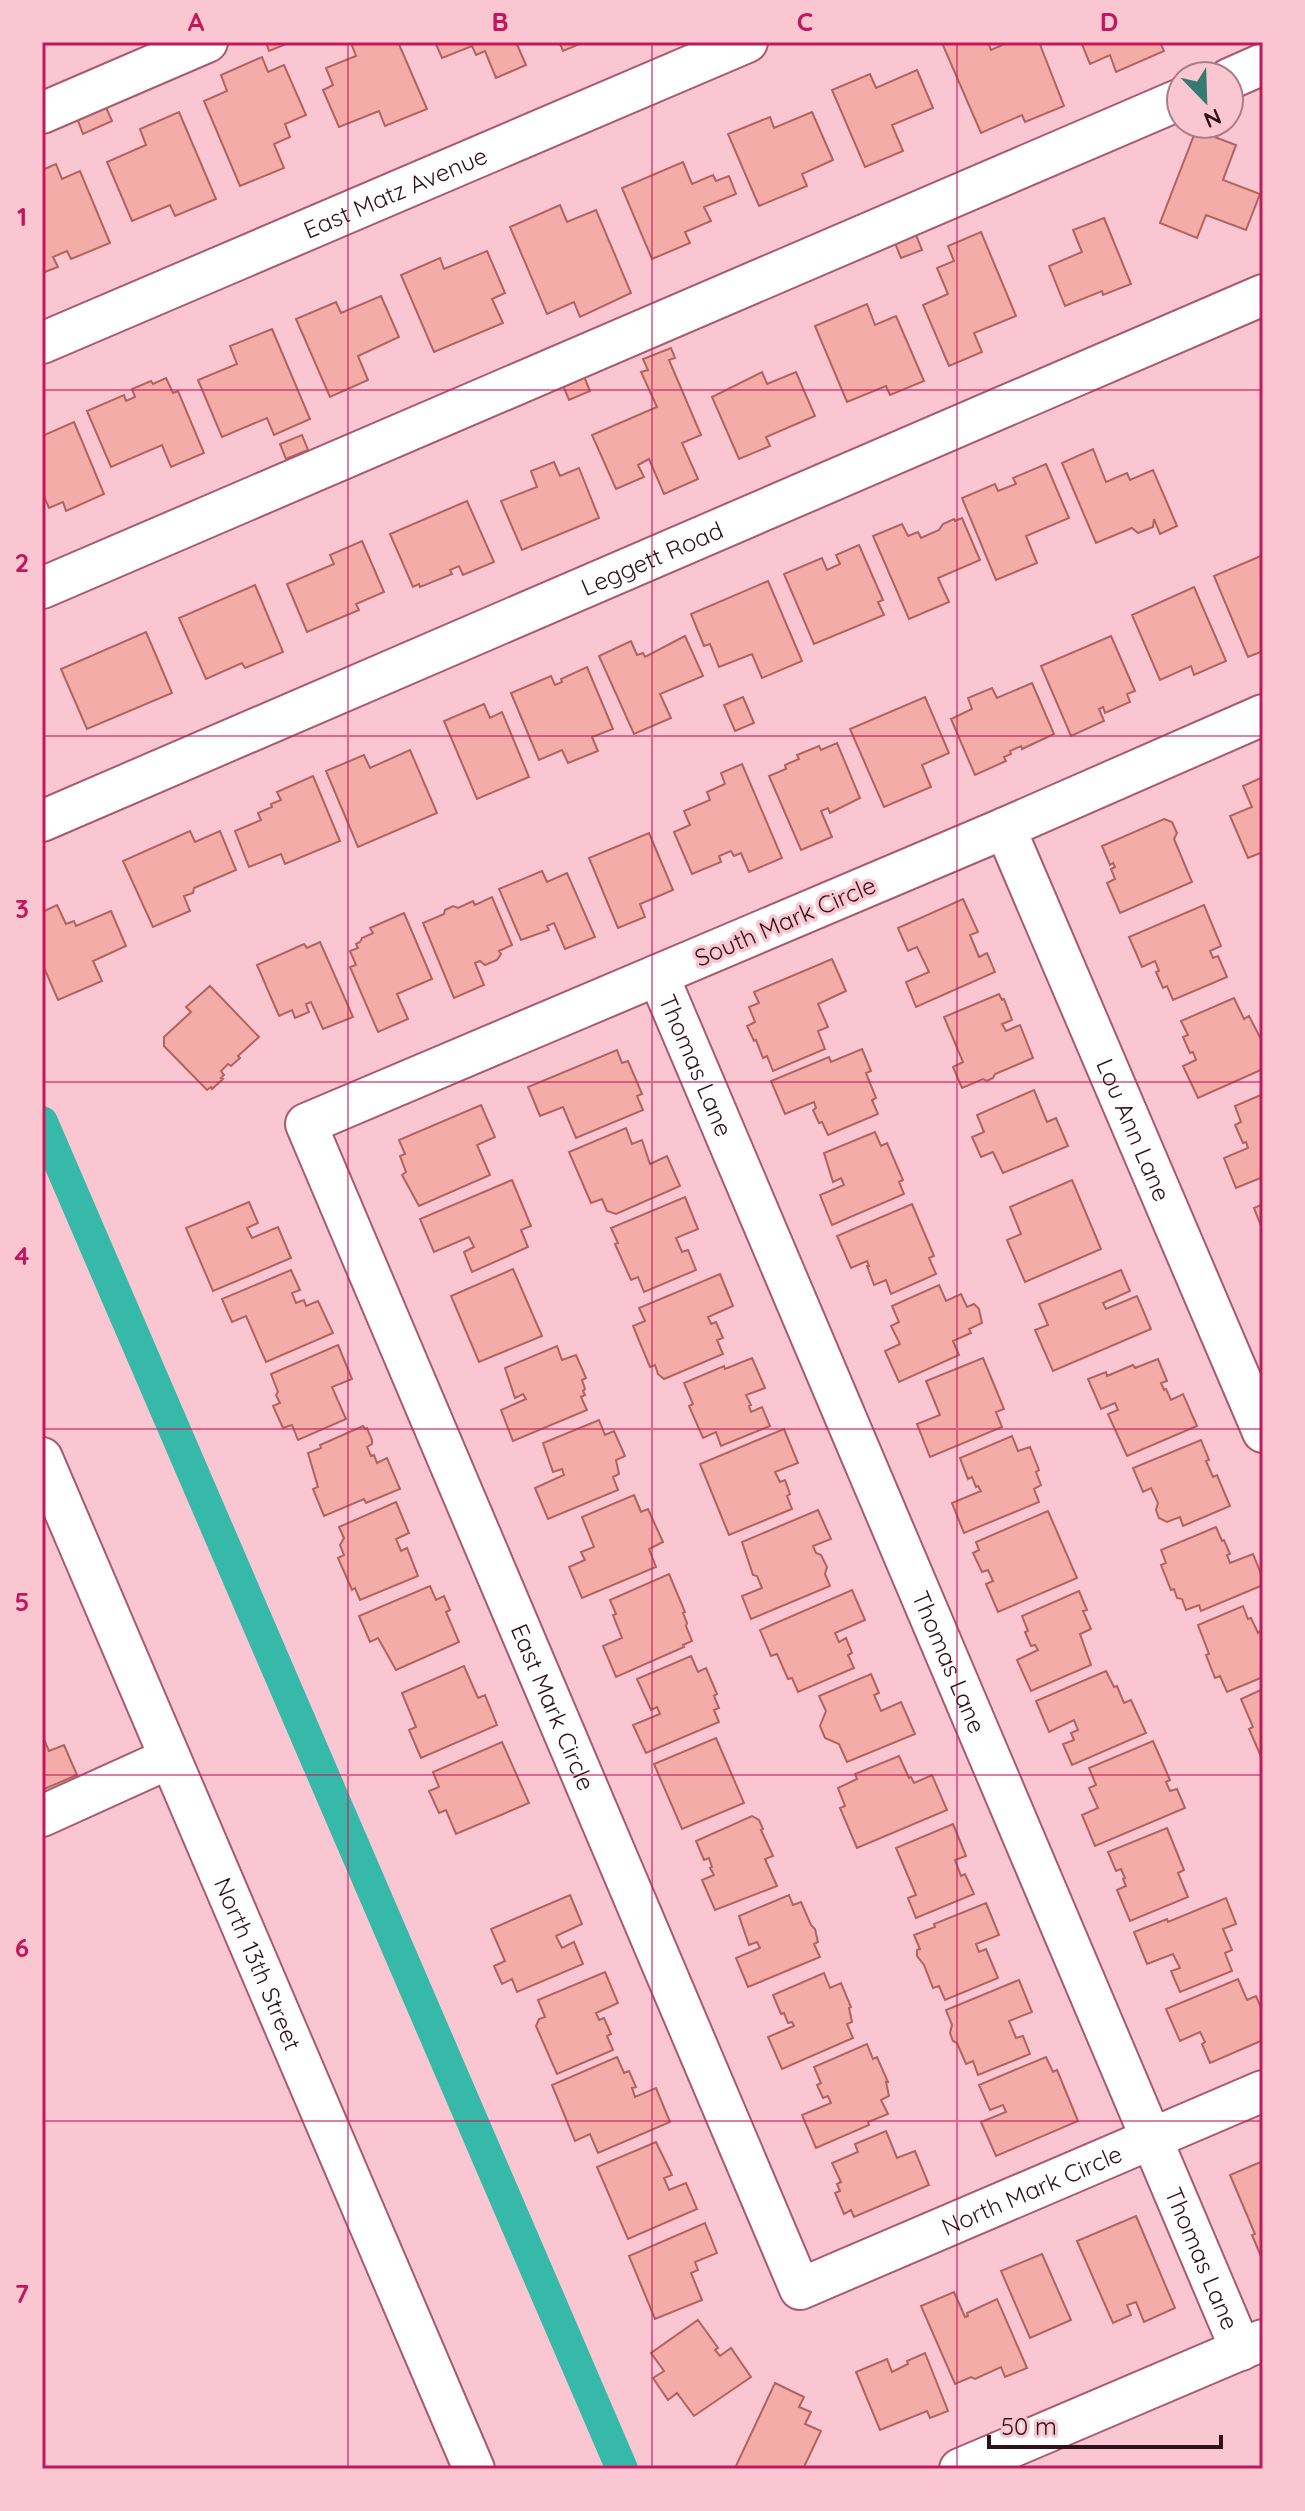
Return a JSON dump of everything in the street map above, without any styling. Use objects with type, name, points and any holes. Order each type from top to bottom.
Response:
[{"type":"street","points":[[42,113],[207,42]]},
{"type":"street","name":"East Matz Avenue","points":[[42,343],[747,42]]},
{"type":"street","points":[[42,588],[1165,106]]},
{"type":"street","name":"Leggett Road","points":[[42,821],[1263,295]]},
{"type":"street","name":"South Mark Circle","points":[[306,1124],[1005,828],[1263,715]]},
{"type":"street","name":"Lou Ann Lane","points":[[1005,828],[1263,1432]]},
{"type":"street","name":"Thomas Lane","points":[[658,975],[1152,2139],[1252,2345]]},
{"type":"street","name":"East Mark Circle","points":[[306,1124],[800,2289]]},
{"type":"street","name":"North 13th Street","points":[[42,1458],[474,2469]]},
{"type":"street","points":[[42,1816],[170,1758]]},
{"type":"street","name":"North Mark Circle","points":[[800,2289],[1263,2091]]},
{"type":"street","points":[[960,2469],[1252,2345]]},
{"type":"building","points":[[266,42],[283,42],[284,45],[269,51]]},
{"type":"building","points":[[353,42],[398,42],[427,109],[385,126],[379,111],[339,127],[323,90],[333,85],[326,68],[356,56]]},
{"type":"building","points":[[435,42],[516,42],[526,65],[496,78],[485,51],[476,55],[472,46],[442,58]]},
{"type":"building","points":[[559,42],[584,42],[563,51]]},
{"type":"building","points":[[988,42],[991,50],[1009,42],[1039,42],[1064,106],[1025,122],[1022,115],[981,133],[942,43]]},
{"type":"building","points":[[1081,42],[1160,42],[1164,51],[1116,72],[1110,55],[1090,64]]},
{"type":"building","points":[[262,57],[268,72],[284,65],[306,115],[285,124],[290,137],[274,144],[284,168],[240,186],[204,101],[227,91],[221,75]]},
{"type":"building","points":[[917,70],[933,108],[892,125],[903,151],[865,167],[832,90],[870,74],[876,88]]},
{"type":"building","points":[[105,105],[112,121],[83,134],[77,118]]},
{"type":"building","points":[[179,112],[216,199],[175,216],[170,205],[132,221],[107,162],[146,145],[140,129]]},
{"type":"building","points":[[812,112],[833,160],[802,174],[807,186],[759,206],[728,134],[770,117],[774,128]]},
{"type":"building","points":[[1192,140],[1223,140],[1236,145],[1223,180],[1260,194],[1246,230],[1206,215],[1197,238],[1160,223]]},
{"type":"building","points":[[683,162],[692,184],[713,175],[716,181],[729,176],[736,194],[704,207],[711,221],[685,232],[690,243],[652,259],[622,188]]},
{"type":"building","points":[[56,164],[62,179],[80,171],[110,243],[71,259],[67,251],[53,257],[58,267],[42,273],[42,170]]},
{"type":"building","points":[[560,205],[567,222],[596,210],[631,293],[580,317],[574,302],[547,314],[510,227]]},
{"type":"building","points":[[1104,218],[1131,284],[1103,295],[1102,291],[1065,306],[1049,266],[1082,252],[1073,230]]},
{"type":"building","points":[[981,232],[1016,316],[974,333],[982,352],[949,366],[923,305],[948,294],[937,268],[954,261],[948,246]]},
{"type":"building","points":[[916,235],[922,250],[901,258],[895,243]]},
{"type":"building","points":[[487,251],[505,293],[492,299],[503,323],[434,352],[401,275],[440,258],[444,269]]},
{"type":"building","points":[[381,296],[399,337],[358,356],[368,380],[330,397],[296,319],[336,302],[341,313]]},
{"type":"building","points":[[867,304],[875,325],[896,316],[924,381],[890,395],[886,386],[847,402],[815,326]]},
{"type":"building","points":[[272,329],[310,419],[274,435],[267,418],[222,437],[198,380],[237,364],[230,346]]},
{"type":"building","points":[[671,348],[675,358],[669,360],[701,435],[682,443],[698,479],[664,494],[649,459],[638,465],[644,477],[616,489],[592,435],[657,407],[641,372],[648,370],[643,359]]},
{"type":"building","points":[[762,372],[767,384],[796,372],[815,416],[766,437],[770,446],[739,459],[712,397]]},
{"type":"building","points":[[583,374],[590,391],[569,400],[562,383]]},
{"type":"building","points":[[166,378],[173,393],[178,391],[204,453],[171,467],[162,445],[111,467],[87,411],[124,395],[126,401],[135,397],[132,389]]},
{"type":"building","points":[[74,422],[104,494],[66,511],[63,502],[49,508],[42,492],[42,436]]},
{"type":"building","points":[[302,435],[308,450],[286,459],[280,444]]},
{"type":"building","points":[[1093,449],[1106,482],[1127,473],[1130,480],[1153,470],[1177,526],[1160,534],[1154,519],[1153,527],[1138,533],[1132,528],[1096,543],[1062,463]]},
{"type":"building","points":[[554,462],[560,476],[579,468],[599,518],[522,550],[501,501],[537,487],[531,471]]},
{"type":"building","points":[[1046,464],[1069,518],[1026,536],[1037,563],[996,580],[962,498],[995,484],[998,491],[1016,484],[1013,478]]},
{"type":"building","points":[[467,501],[494,562],[463,575],[459,566],[450,570],[452,574],[413,587],[390,534]]},
{"type":"building","points":[[962,518],[980,560],[938,578],[949,602],[909,619],[873,536],[902,524],[908,536],[918,532],[921,538],[939,530],[943,524]]},
{"type":"building","points":[[362,541],[384,592],[356,604],[359,610],[307,632],[287,584],[334,564],[330,555]]},
{"type":"building","points":[[859,545],[883,600],[878,602],[884,615],[814,644],[784,574],[822,558],[827,570],[840,564],[836,555]]},
{"type":"building","points":[[1263,555],[1263,651],[1248,657],[1214,576]]},
{"type":"building","points":[[768,581],[802,661],[762,678],[752,654],[719,667],[710,644],[704,646],[691,614]]},
{"type":"building","points":[[255,585],[283,652],[245,668],[242,663],[206,679],[179,618]]},
{"type":"building","points":[[1194,587],[1226,661],[1194,675],[1191,666],[1160,680],[1132,615]]},
{"type":"building","points":[[146,632],[172,693],[87,729],[61,669]]},
{"type":"building","points":[[685,636],[703,676],[660,694],[671,718],[634,734],[599,656],[631,641],[637,655],[643,653],[645,657]]},
{"type":"building","points":[[1111,636],[1135,691],[1127,694],[1130,702],[1105,713],[1103,707],[1099,709],[1104,721],[1071,736],[1041,666]]},
{"type":"building","points":[[587,667],[613,729],[592,737],[598,751],[568,763],[562,750],[539,760],[511,693],[551,676],[555,685]]},
{"type":"building","points":[[1032,683],[1054,734],[1022,749],[1021,746],[1010,751],[1011,754],[1004,757],[1006,761],[975,775],[951,719],[972,709],[968,698],[992,688],[997,698]]},
{"type":"building","points":[[743,697],[754,723],[735,731],[724,705]]},
{"type":"building","points":[[925,697],[949,753],[922,765],[931,787],[884,807],[850,729]]},
{"type":"building","points":[[484,704],[490,718],[502,712],[529,777],[477,799],[444,721]]},
{"type":"building","points":[[837,743],[860,798],[830,813],[828,808],[821,811],[832,837],[801,850],[769,776],[786,769],[785,765],[799,759],[797,755]]},
{"type":"building","points":[[410,750],[437,813],[358,847],[326,771],[364,755],[370,768]]},
{"type":"building","points":[[742,764],[782,858],[749,872],[741,853],[734,856],[731,851],[719,856],[721,862],[692,874],[674,832],[690,825],[684,811],[710,800],[707,792],[725,784],[721,773]]},
{"type":"building","points":[[313,776],[340,841],[285,864],[281,854],[249,867],[235,831],[261,820],[258,813],[281,800],[277,792]]},
{"type":"building","points":[[1263,777],[1263,852],[1248,858],[1230,816],[1252,807],[1243,786]]},
{"type":"building","points":[[1164,819],[1172,822],[1177,833],[1174,839],[1192,882],[1120,913],[1107,883],[1115,879],[1111,869],[1115,867],[1113,863],[1110,865],[1102,846]]},
{"type":"building","points":[[190,831],[195,842],[220,831],[236,870],[194,888],[193,893],[184,896],[190,911],[153,927],[123,861]]},
{"type":"building","points":[[649,833],[673,890],[640,904],[645,917],[618,928],[589,858]]},
{"type":"building","points":[[542,871],[547,882],[567,873],[595,937],[565,949],[554,923],[547,926],[549,930],[521,940],[499,889]]},
{"type":"building","points":[[492,897],[512,945],[499,951],[501,954],[497,960],[485,965],[480,961],[475,963],[484,985],[454,998],[423,923],[444,914],[453,906],[458,908],[473,901],[475,905]]},
{"type":"building","points":[[963,899],[978,932],[970,935],[979,957],[987,953],[995,972],[916,1007],[906,982],[929,972],[917,947],[908,951],[898,928]]},
{"type":"building","points":[[57,905],[66,924],[74,921],[76,926],[111,911],[126,946],[93,961],[102,981],[58,1000],[42,963],[42,912]]},
{"type":"building","points":[[1204,905],[1221,946],[1210,951],[1213,958],[1218,956],[1227,977],[1173,1000],[1167,986],[1163,988],[1155,961],[1142,967],[1129,937]]},
{"type":"building","points":[[404,913],[432,979],[397,994],[408,1019],[378,1032],[350,967],[356,965],[350,951],[358,948],[356,944],[362,938],[373,933],[370,928]]},
{"type":"building","points":[[320,942],[353,1017],[323,1029],[311,1002],[306,1004],[309,1012],[295,1018],[292,1010],[279,1016],[257,965],[304,944],[307,948]]},
{"type":"building","points":[[832,959],[846,991],[818,1004],[828,1027],[818,1031],[825,1049],[773,1071],[747,1026],[755,1022],[749,1007],[759,1003],[754,992]]},
{"type":"building","points":[[210,986],[259,1037],[238,1056],[240,1058],[221,1071],[223,1079],[207,1090],[164,1046],[164,1037],[191,1012],[186,1007]]},
{"type":"building","points":[[999,994],[1012,1020],[1002,1024],[1006,1031],[1020,1025],[1033,1058],[995,1074],[987,1081],[983,1079],[962,1088],[953,1067],[963,1062],[944,1017]]},
{"type":"building","points":[[1234,998],[1244,1019],[1249,1016],[1263,1043],[1263,1069],[1198,1098],[1183,1066],[1196,1060],[1183,1037],[1188,1035],[1181,1021]]},
{"type":"building","points":[[862,1049],[871,1071],[866,1073],[876,1098],[872,1100],[878,1114],[828,1135],[813,1110],[816,1108],[814,1102],[785,1114],[771,1081],[829,1057],[831,1062]]},
{"type":"building","points":[[617,1050],[622,1063],[628,1061],[642,1094],[637,1096],[643,1110],[576,1138],[563,1107],[540,1116],[528,1087]]},
{"type":"building","points":[[1034,1090],[1047,1122],[1056,1118],[1068,1146],[1003,1173],[993,1152],[981,1157],[972,1137],[984,1132],[977,1115]]},
{"type":"building","points":[[1263,1094],[1263,1177],[1236,1188],[1224,1158],[1248,1148],[1235,1125],[1241,1122],[1235,1106]]},
{"type":"building","points":[[481,1105],[495,1137],[477,1145],[490,1175],[419,1206],[402,1175],[406,1172],[400,1156],[405,1154],[399,1140]]},
{"type":"building","points":[[626,1128],[632,1144],[642,1140],[650,1164],[667,1156],[680,1186],[616,1214],[607,1211],[602,1199],[591,1203],[569,1152]]},
{"type":"building","points":[[875,1132],[881,1146],[887,1143],[903,1180],[899,1182],[904,1194],[832,1225],[820,1195],[844,1185],[841,1178],[833,1182],[824,1153]]},
{"type":"building","points":[[512,1180],[531,1226],[521,1230],[528,1247],[472,1272],[464,1252],[474,1247],[469,1237],[434,1252],[420,1219]]},
{"type":"building","points":[[1072,1180],[1101,1249],[1025,1282],[1007,1240],[1021,1234],[1010,1207]]},
{"type":"building","points":[[685,1197],[698,1229],[676,1238],[682,1252],[688,1250],[696,1270],[644,1292],[638,1277],[631,1280],[611,1228]]},
{"type":"building","points":[[249,1202],[258,1223],[247,1228],[252,1238],[278,1227],[291,1258],[213,1291],[186,1228]]},
{"type":"building","points":[[912,1204],[934,1256],[929,1258],[936,1274],[891,1294],[886,1280],[874,1285],[867,1261],[851,1268],[837,1236]]},
{"type":"building","points":[[1263,1204],[1263,1231],[1254,1208]]},
{"type":"building","points":[[513,1269],[542,1336],[479,1362],[451,1296]]},
{"type":"building","points":[[291,1270],[300,1290],[292,1293],[296,1303],[304,1300],[306,1306],[318,1301],[333,1333],[266,1362],[246,1316],[232,1322],[222,1299]]},
{"type":"building","points":[[1121,1270],[1130,1291],[1103,1303],[1106,1309],[1137,1296],[1151,1329],[1053,1371],[1035,1330],[1048,1325],[1039,1304]]},
{"type":"building","points":[[720,1274],[733,1306],[708,1317],[711,1324],[716,1322],[723,1338],[717,1340],[723,1354],[664,1379],[655,1365],[650,1367],[633,1326],[645,1321],[639,1308]]},
{"type":"building","points":[[939,1285],[946,1301],[961,1294],[967,1307],[974,1304],[979,1309],[982,1323],[969,1329],[971,1333],[953,1341],[959,1355],[899,1382],[885,1351],[900,1344],[891,1326],[899,1322],[892,1306]]},
{"type":"building","points":[[338,1345],[352,1379],[332,1387],[346,1419],[298,1440],[292,1425],[283,1428],[273,1406],[280,1403],[271,1374]]},
{"type":"building","points":[[557,1346],[562,1360],[576,1355],[586,1378],[582,1380],[585,1395],[581,1397],[587,1410],[513,1441],[501,1410],[526,1399],[523,1394],[515,1398],[505,1368]]},
{"type":"building","points":[[752,1358],[765,1388],[746,1395],[751,1412],[762,1407],[770,1426],[721,1446],[716,1432],[703,1438],[689,1406],[693,1404],[684,1383]]},
{"type":"building","points":[[983,1358],[1004,1409],[996,1412],[1002,1427],[930,1457],[917,1424],[940,1415],[926,1381]]},
{"type":"building","points":[[1158,1359],[1167,1381],[1161,1383],[1164,1390],[1171,1400],[1183,1394],[1197,1426],[1127,1456],[1108,1414],[1118,1410],[1115,1403],[1101,1409],[1088,1379]]},
{"type":"building","points":[[599,1420],[605,1435],[614,1431],[625,1456],[616,1460],[619,1474],[613,1477],[618,1490],[548,1519],[535,1488],[564,1475],[562,1469],[553,1472],[543,1443]]},
{"type":"building","points":[[363,1426],[372,1440],[367,1447],[371,1456],[374,1455],[377,1463],[387,1458],[400,1489],[366,1503],[364,1499],[324,1516],[313,1489],[318,1487],[308,1453]]},
{"type":"building","points":[[784,1429],[798,1463],[775,1472],[780,1482],[785,1480],[792,1509],[729,1535],[700,1464]]},
{"type":"building","points":[[1012,1436],[1018,1451],[1030,1447],[1039,1470],[1036,1472],[1041,1485],[1034,1489],[1039,1502],[964,1533],[952,1503],[981,1491],[972,1477],[968,1479],[960,1458]]},
{"type":"building","points":[[1201,1440],[1213,1477],[1217,1475],[1230,1506],[1183,1526],[1180,1517],[1167,1522],[1159,1518],[1156,1510],[1158,1503],[1151,1488],[1143,1492],[1133,1468]]},
{"type":"building","points":[[634,1495],[641,1512],[648,1509],[663,1542],[649,1549],[656,1567],[582,1598],[569,1567],[585,1560],[581,1552],[594,1547],[582,1517]]},
{"type":"building","points":[[396,1502],[409,1533],[396,1539],[401,1551],[407,1548],[418,1576],[360,1600],[355,1588],[352,1590],[338,1558],[344,1555],[340,1545],[344,1538],[339,1527]]},
{"type":"building","points":[[818,1510],[831,1539],[813,1546],[827,1567],[825,1574],[830,1586],[751,1619],[742,1596],[762,1588],[757,1576],[753,1575],[742,1542]]},
{"type":"building","points":[[1048,1511],[1077,1578],[998,1612],[986,1584],[993,1581],[988,1570],[982,1572],[973,1553],[979,1550],[976,1542]]},
{"type":"building","points":[[1216,1527],[1230,1554],[1227,1555],[1230,1563],[1253,1554],[1263,1585],[1201,1611],[1199,1605],[1186,1610],[1182,1599],[1177,1598],[1174,1589],[1171,1590],[1161,1565],[1166,1563],[1161,1550]]},
{"type":"building","points":[[669,1574],[685,1612],[692,1641],[616,1677],[603,1646],[622,1638],[610,1600]]},
{"type":"building","points":[[430,1586],[436,1600],[444,1596],[450,1610],[446,1612],[459,1642],[396,1670],[378,1638],[370,1642],[359,1616]]},
{"type":"building","points":[[852,1590],[865,1620],[835,1633],[839,1642],[846,1638],[852,1653],[848,1655],[854,1668],[798,1692],[792,1678],[788,1679],[777,1654],[771,1656],[760,1630]]},
{"type":"building","points":[[1079,1591],[1091,1629],[1080,1634],[1091,1665],[1031,1691],[1017,1660],[1038,1650],[1035,1645],[1031,1646],[1022,1616]]},
{"type":"building","points":[[1243,1606],[1248,1619],[1251,1618],[1263,1638],[1263,1677],[1227,1692],[1220,1676],[1215,1678],[1198,1625]]},
{"type":"building","points":[[691,1656],[698,1672],[706,1668],[717,1694],[714,1696],[719,1708],[714,1710],[719,1722],[646,1753],[633,1725],[660,1714],[657,1707],[651,1710],[637,1679]]},
{"type":"building","points":[[464,1666],[478,1698],[485,1695],[497,1725],[421,1758],[409,1730],[416,1727],[402,1693]]},
{"type":"building","points":[[1106,1671],[1124,1703],[1131,1700],[1146,1733],[1072,1765],[1063,1744],[1074,1740],[1071,1733],[1078,1730],[1074,1720],[1049,1732],[1036,1701]]},
{"type":"building","points":[[871,1674],[879,1693],[874,1695],[881,1711],[901,1702],[915,1734],[847,1762],[839,1744],[825,1738],[820,1726],[826,1711],[819,1696]]},
{"type":"building","points":[[1263,1689],[1263,1761],[1249,1729],[1253,1727],[1241,1699]]},
{"type":"building","points":[[42,1735],[49,1751],[64,1745],[77,1775],[42,1790]]},
{"type":"building","points":[[716,1738],[744,1803],[682,1829],[654,1764]]},
{"type":"building","points":[[1153,1741],[1170,1780],[1166,1782],[1170,1791],[1177,1789],[1185,1808],[1095,1846],[1082,1815],[1098,1808],[1089,1788],[1096,1785],[1089,1768]]},
{"type":"building","points":[[502,1742],[529,1803],[456,1834],[446,1810],[439,1813],[429,1791],[439,1787],[433,1772]]},
{"type":"building","points":[[899,1756],[914,1783],[932,1775],[947,1810],[857,1848],[840,1808],[845,1806],[838,1788],[857,1779],[855,1774]]},
{"type":"building","points":[[752,1816],[759,1820],[773,1856],[765,1859],[777,1886],[715,1910],[702,1880],[714,1875],[712,1867],[709,1858],[704,1860],[696,1841]]},
{"type":"building","points":[[953,1824],[966,1856],[955,1860],[961,1876],[965,1874],[974,1894],[916,1918],[908,1898],[916,1895],[896,1848]]},
{"type":"building","points":[[1167,1828],[1184,1870],[1178,1873],[1188,1897],[1130,1921],[1117,1890],[1126,1886],[1125,1878],[1121,1869],[1116,1871],[1108,1852]]},
{"type":"building","points":[[570,1895],[582,1924],[556,1936],[562,1948],[574,1942],[583,1964],[517,1992],[512,1979],[502,1984],[494,1966],[505,1961],[491,1929]]},
{"type":"building","points":[[789,1895],[793,1905],[801,1902],[815,1929],[818,1942],[814,1944],[820,1957],[748,1987],[736,1958],[760,1948],[757,1942],[749,1945],[739,1916]]},
{"type":"building","points":[[1226,1898],[1236,1924],[1223,1929],[1232,1950],[1225,1953],[1232,1971],[1180,1992],[1171,1971],[1180,1968],[1173,1954],[1147,1964],[1134,1932],[1167,1919],[1168,1922]]},
{"type":"building","points":[[986,1903],[999,1935],[976,1944],[979,1952],[986,1949],[998,1978],[945,2000],[939,1986],[933,1988],[917,1956],[920,1949],[914,1935]]},
{"type":"building","points":[[605,1972],[618,2003],[596,2013],[599,2020],[604,2018],[611,2034],[607,2036],[613,2050],[557,2074],[536,2026],[539,2019],[545,2017],[538,2000]]},
{"type":"building","points":[[824,1973],[830,1988],[841,1983],[851,2007],[852,2022],[847,2024],[853,2038],[782,2069],[768,2037],[794,2026],[792,2022],[788,2023],[784,2013],[781,2014],[773,1995]]},
{"type":"building","points":[[1238,1979],[1247,2000],[1256,1996],[1263,2012],[1263,2040],[1210,2063],[1200,2032],[1180,2041],[1166,2009]]},
{"type":"building","points":[[1019,1980],[1032,2012],[1009,2021],[1016,2038],[1023,2036],[1030,2054],[978,2075],[973,2061],[966,2064],[957,2043],[953,2041],[950,2033],[952,2025],[946,2010]]},
{"type":"building","points":[[867,2044],[873,2059],[877,2057],[888,2082],[889,2096],[881,2100],[888,2114],[816,2148],[802,2115],[831,2103],[828,2096],[823,2098],[814,2067]]},
{"type":"building","points":[[617,2057],[624,2073],[629,2071],[636,2087],[632,2088],[635,2097],[656,2088],[670,2122],[598,2153],[590,2134],[575,2141],[552,2085]]},
{"type":"building","points":[[1046,2057],[1053,2072],[1057,2070],[1078,2121],[996,2156],[981,2122],[1006,2112],[1003,2105],[990,2110],[979,2085]]},
{"type":"building","points":[[886,2131],[897,2158],[915,2151],[929,2185],[854,2217],[851,2210],[844,2214],[835,2193],[840,2191],[837,2184],[841,2182],[832,2163],[858,2152],[855,2144]]},
{"type":"building","points":[[656,2142],[672,2175],[664,2178],[669,2190],[686,2183],[697,2209],[628,2239],[597,2167]]},
{"type":"building","points":[[1263,2161],[1263,2261],[1230,2175]]},
{"type":"building","points":[[1136,2216],[1175,2308],[1144,2322],[1136,2302],[1127,2305],[1131,2315],[1113,2323],[1077,2241]]},
{"type":"building","points":[[705,2223],[717,2253],[695,2262],[698,2270],[691,2273],[702,2300],[655,2319],[629,2256]]},
{"type":"building","points":[[1042,2254],[1071,2320],[1030,2338],[1001,2271]]},
{"type":"building","points":[[954,2292],[965,2317],[967,2313],[997,2299],[1027,2368],[1005,2377],[1001,2367],[955,2384],[921,2306]]},
{"type":"building","points":[[698,2320],[718,2348],[715,2350],[720,2356],[731,2348],[751,2377],[694,2416],[677,2393],[668,2400],[653,2378],[664,2371],[651,2353]]},
{"type":"building","points":[[925,2353],[948,2411],[930,2418],[927,2411],[880,2430],[856,2372],[887,2359],[892,2372]]},
{"type":"building","points":[[775,2383],[804,2397],[799,2407],[811,2412],[805,2424],[821,2431],[803,2469],[737,2469],[735,2468]]},
{"type":"waterway","points":[[42,1122],[622,2469]]}]
